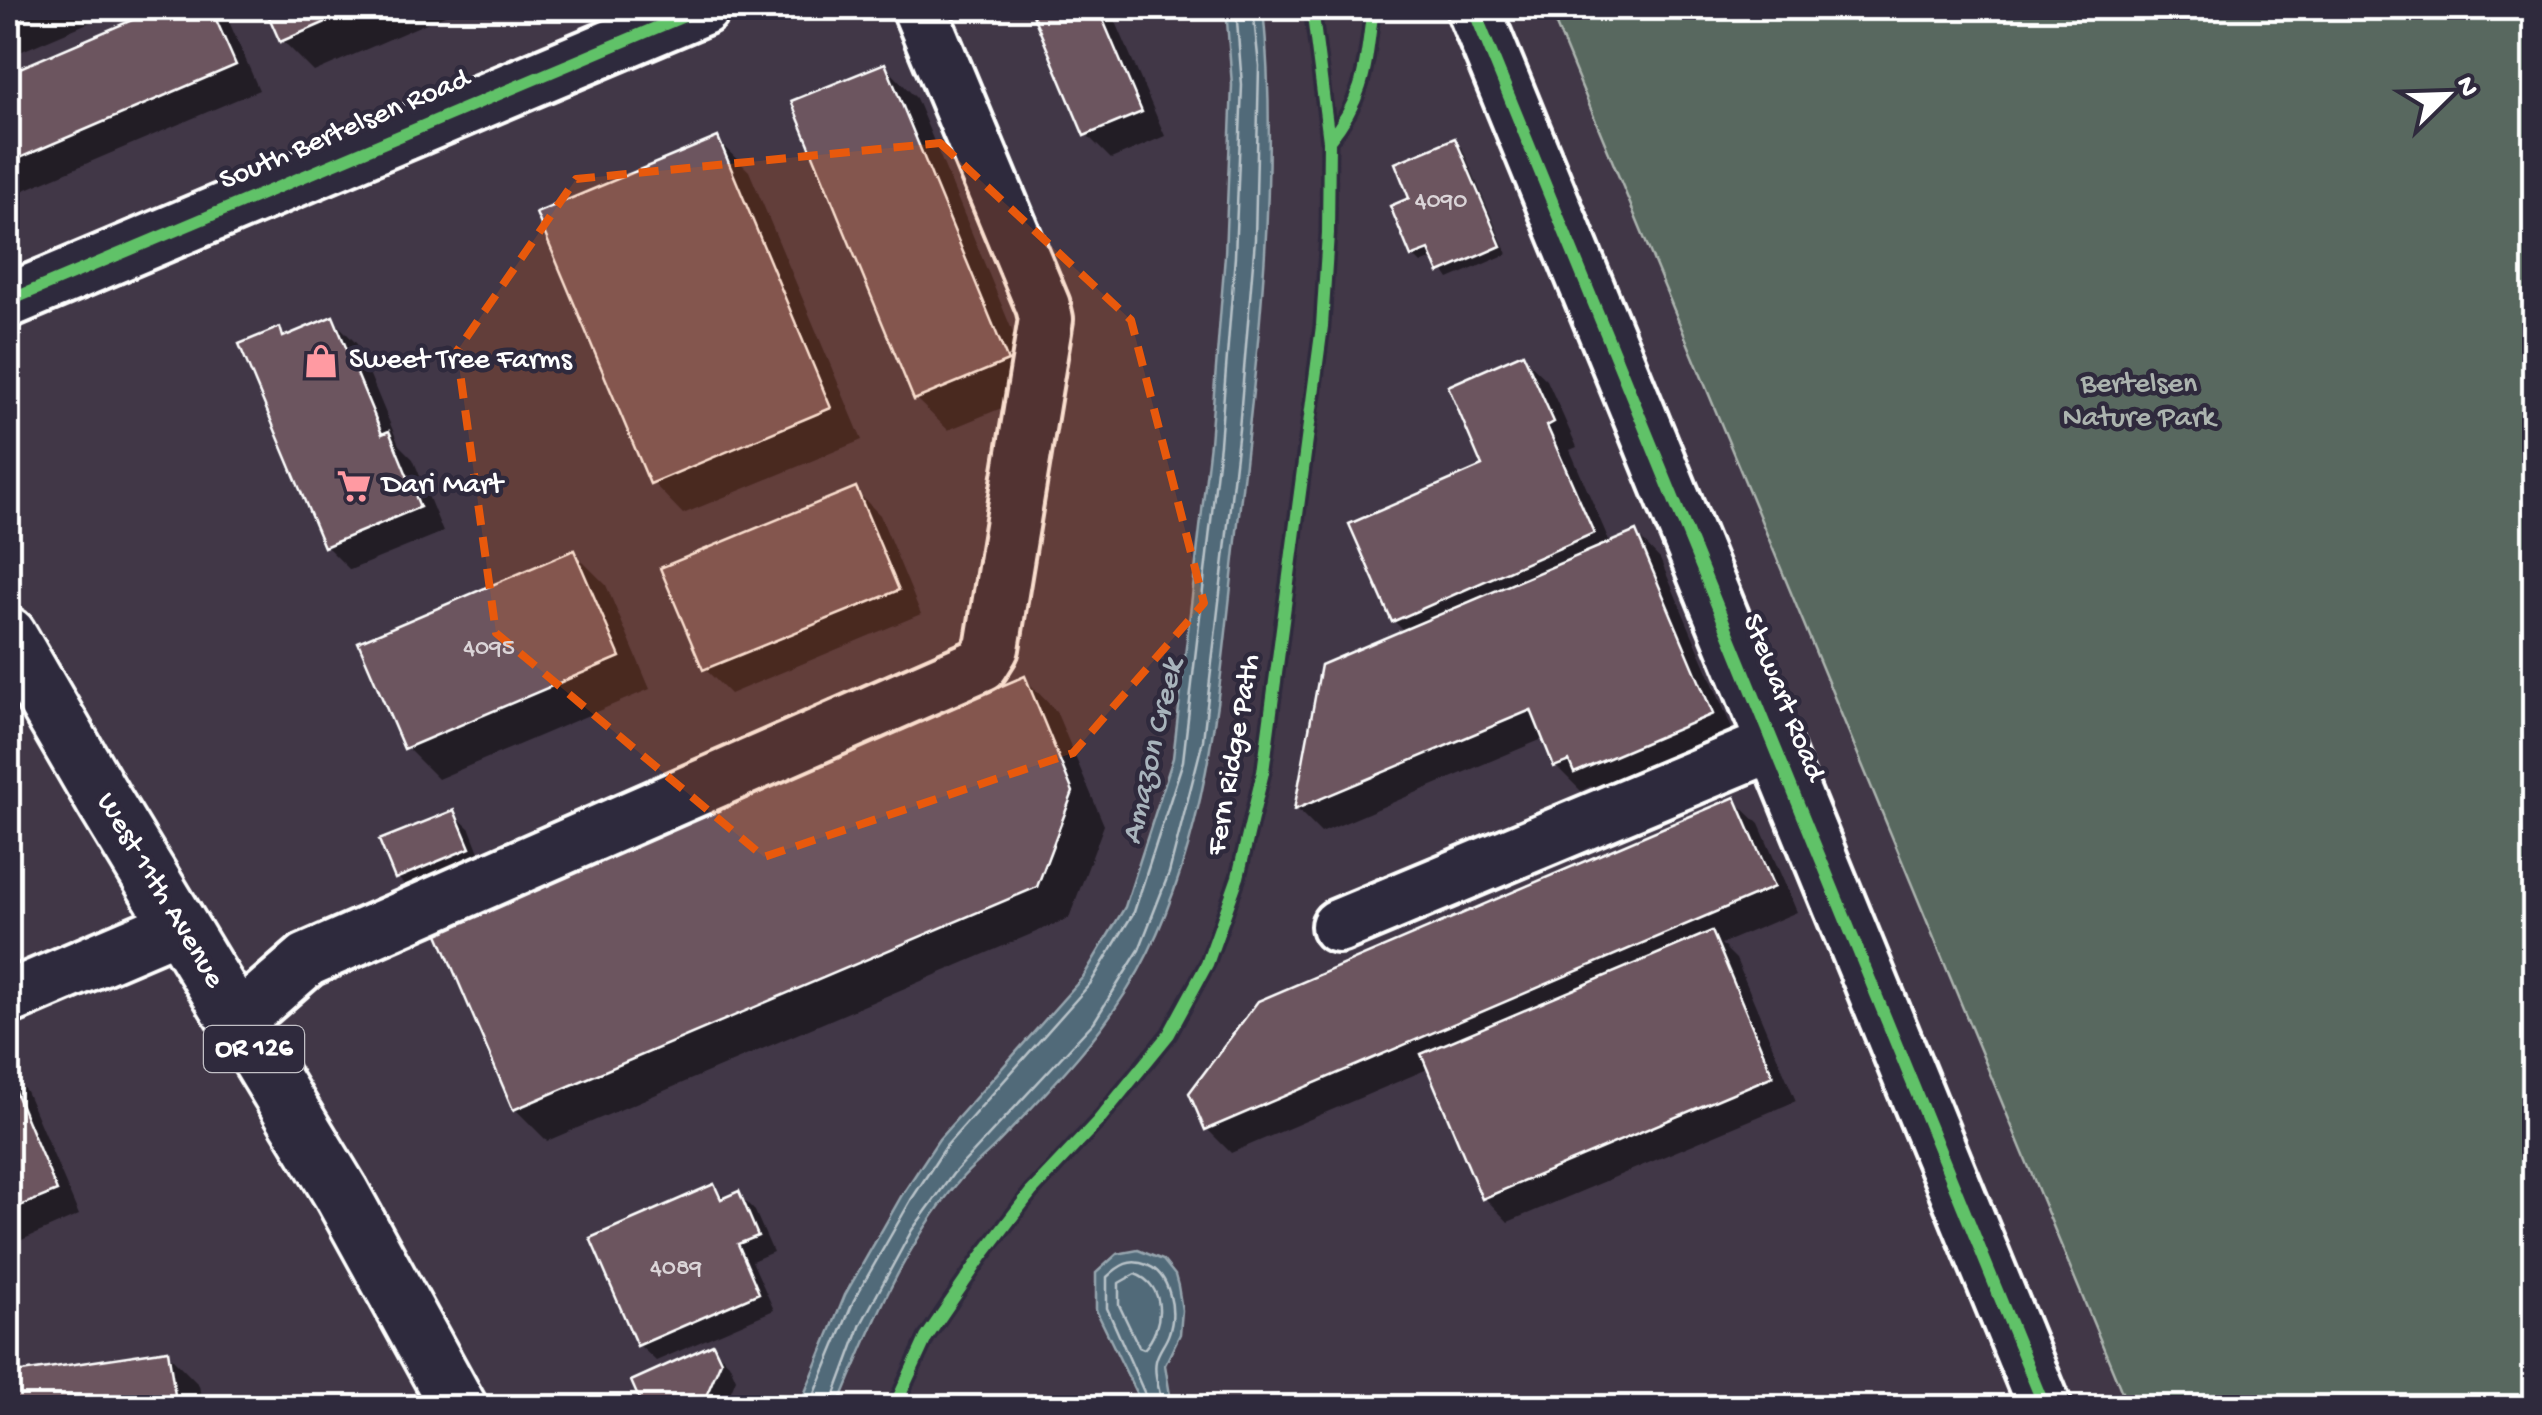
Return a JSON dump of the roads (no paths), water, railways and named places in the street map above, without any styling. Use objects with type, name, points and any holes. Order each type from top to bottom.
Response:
[{"type":"main road","name":"West 11th Avenue","points":[[8,635],[341,1193],[459,1408]]},
{"type":"street","name":"South Bertelsen Road","points":[[8,301],[702,8]]},
{"type":"street","points":[[237,1021],[308,960],[982,664],[992,648],[1046,319],[919,8]]},
{"type":"street","name":"Stewart Road","points":[[1474,8],[2045,1408]]},
{"type":"street","points":[[1338,926],[1774,744]]},
{"type":"street","points":[[8,998],[179,925]]},
{"type":"water","points":[[1226,8],[1263,8],[1268,72],[1268,203],[1258,336],[1219,692],[1187,852],[1148,953],[1118,1005],[1080,1054],[964,1175],[940,1206],[890,1289],[838,1407],[799,1407],[845,1295],[902,1195],[939,1139],[1083,977],[1125,907],[1173,758],[1210,443],[1225,255],[1232,85]]},
{"type":"water","points":[[1138,1250],[1163,1260],[1178,1286],[1180,1334],[1165,1365],[1172,1407],[1143,1407],[1096,1310],[1096,1273],[1117,1254]]},
{"type":"place","name":"Sweet Tree Farms","points":[[321,361]]},
{"type":"place","name":"Dari Mart","points":[[354,486]]},
{"type":"park label","name":"Bertelsen Nature Park","points":[[2139,402]]},
{"type":"water label","name":"Amazon Creek","points":[[1154,752]]}]
